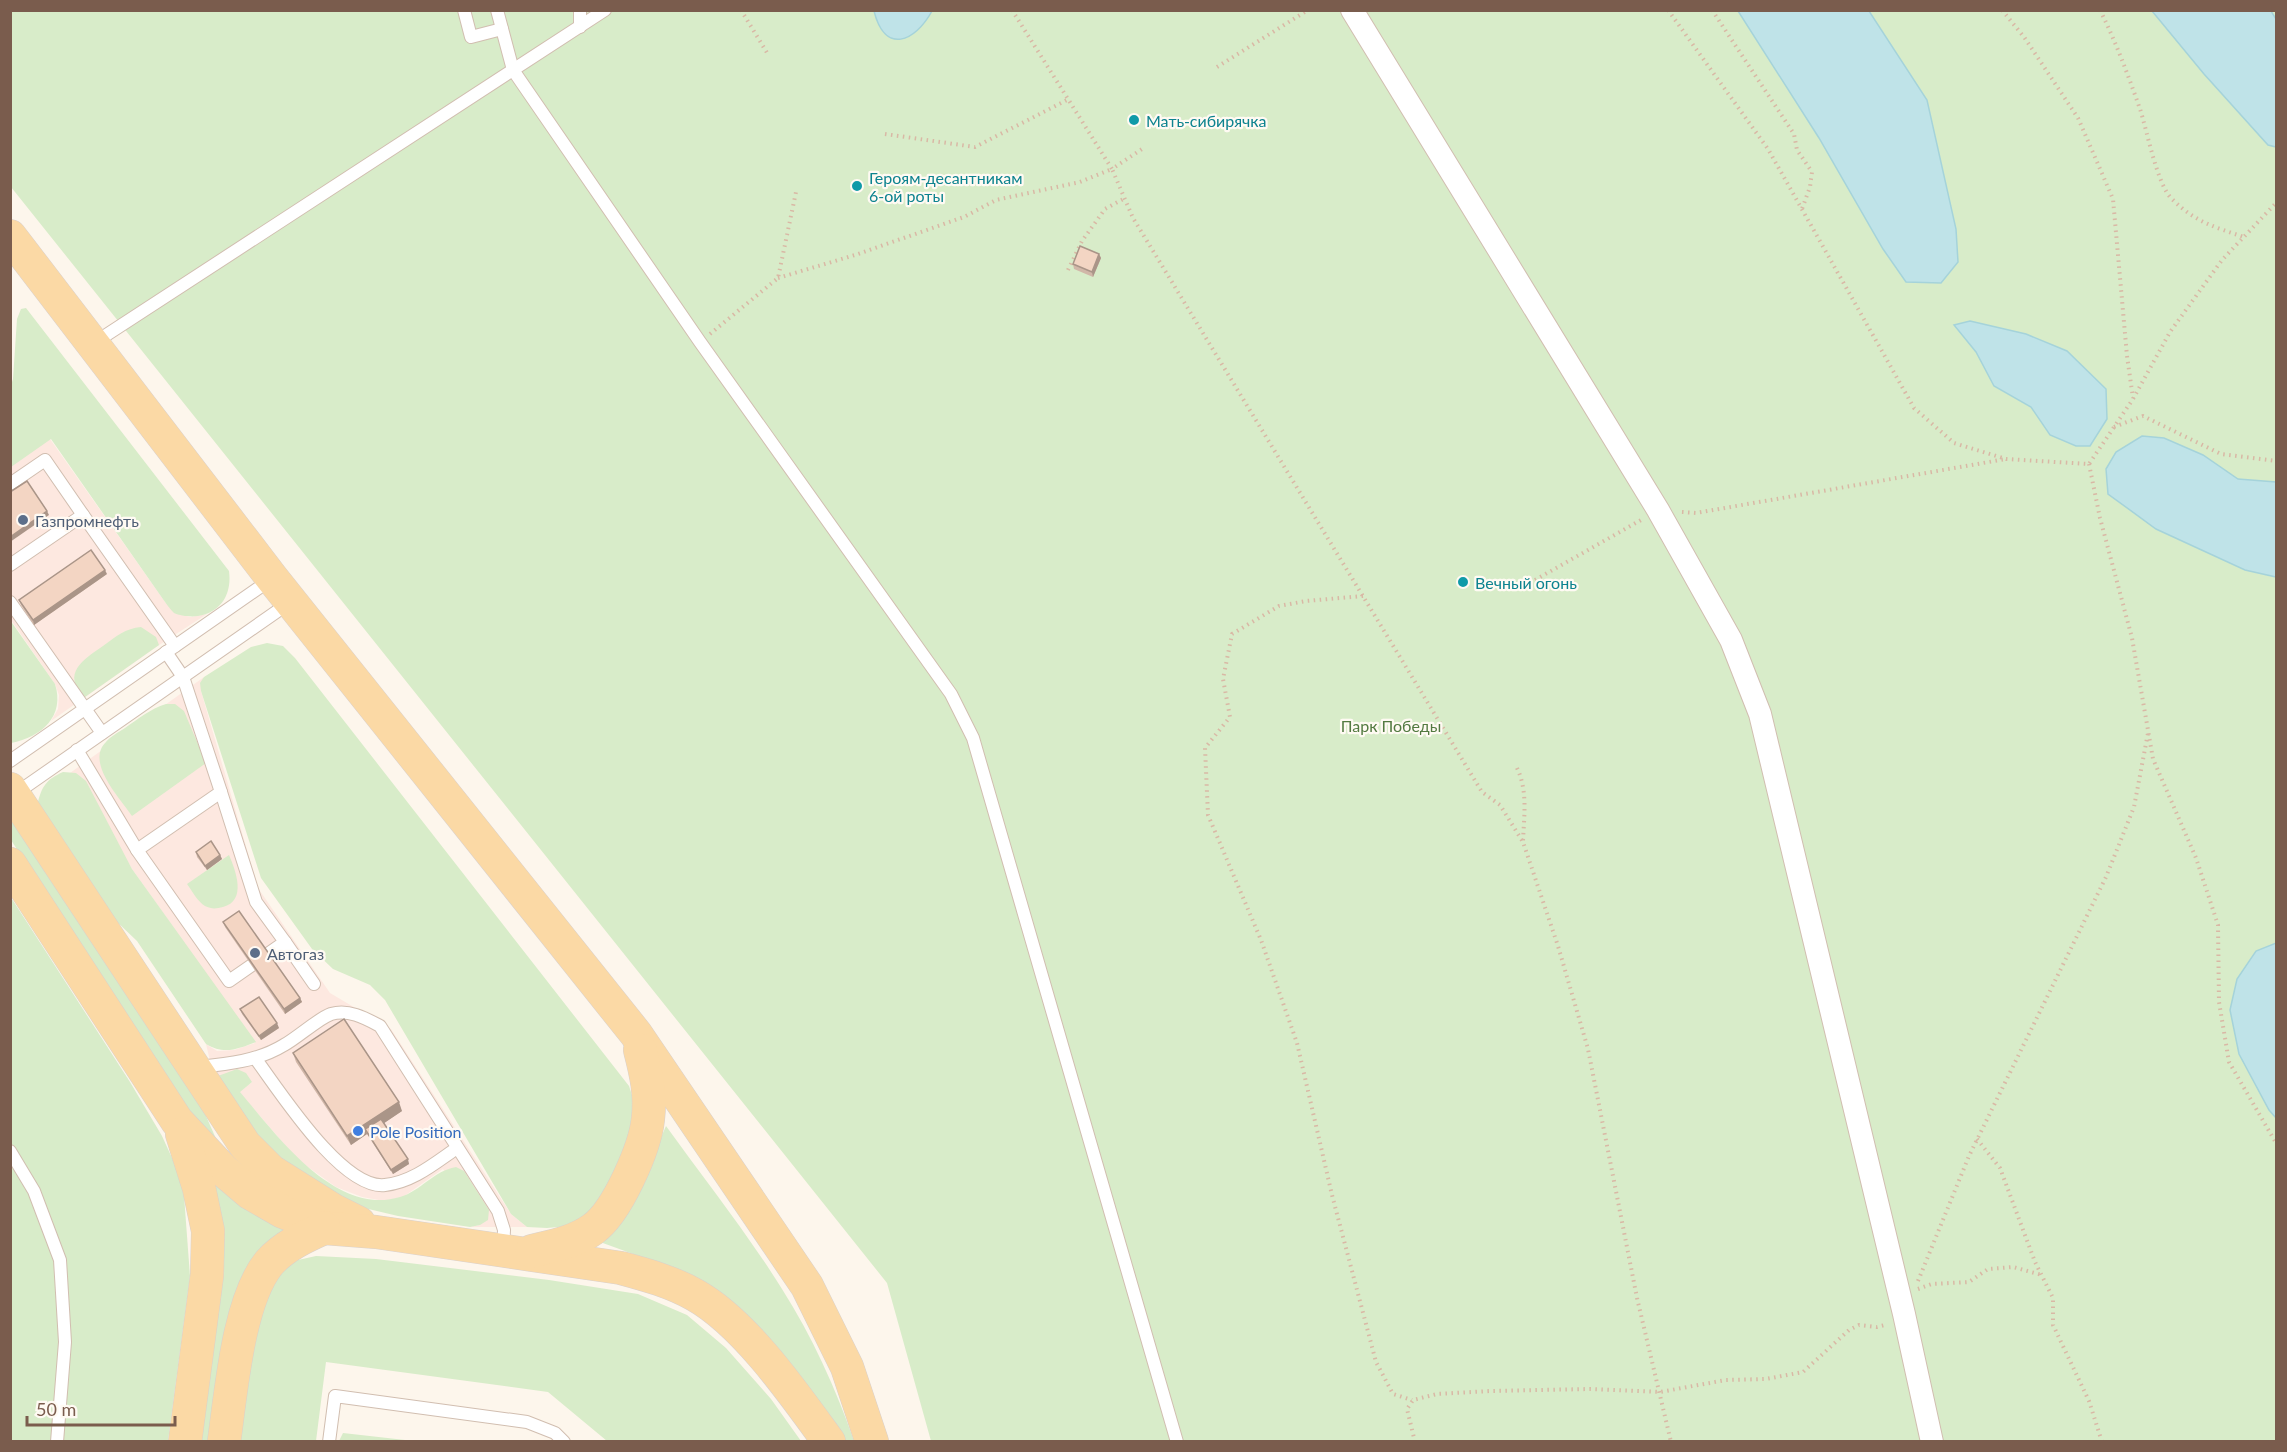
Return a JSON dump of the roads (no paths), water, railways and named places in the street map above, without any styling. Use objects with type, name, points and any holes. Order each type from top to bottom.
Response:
[{"type":"main road","points":[[10,236],[282,590],[636,1034],[807,1286],[847,1367],[872,1442]]},
{"type":"main road","points":[[12,792],[245,1145],[272,1171],[333,1210],[376,1232]]},
{"type":"main road","points":[[10,864],[177,1121],[223,1170],[250,1193],[283,1212],[324,1228],[376,1232],[513,1252],[621,1268],[656,1277],[696,1295],[730,1321],[774,1369],[829,1442]]},
{"type":"main road","points":[[513,1252],[564,1244],[594,1228],[618,1199],[636,1165],[648,1120],[648,1083],[636,1034]]},
{"type":"main road","points":[[177,1121],[199,1188],[208,1231],[207,1275],[185,1442]]},
{"type":"main road","points":[[224,1442],[235,1362],[243,1323],[254,1291],[268,1264],[285,1248],[324,1228]]},
{"type":"street","points":[[1352,10],[1658,510],[1731,640],[1760,714],[1904,1314],[1932,1442]]},
{"type":"lane","points":[[464,10],[471,37],[502,29]]},
{"type":"lane","points":[[497,10],[513,70],[700,342],[951,694],[974,738],[1177,1442]]},
{"type":"lane","points":[[580,10],[580,27]]},
{"type":"lane","points":[[93,343],[605,10]]},
{"type":"lane","points":[[10,484],[45,460],[171,649],[183,677],[256,902],[314,984]]},
{"type":"lane","points":[[10,565],[83,514]]},
{"type":"lane","points":[[10,761],[171,649],[282,590]]},
{"type":"lane","points":[[12,792],[183,677],[282,590]]},
{"type":"lane","points":[[10,602],[102,733]]},
{"type":"lane","points":[[77,750],[137,850],[229,981],[285,942]]},
{"type":"lane","points":[[137,850],[220,792]]},
{"type":"lane","points":[[194,1068],[255,1058],[283,1047],[332,1014],[356,1014],[380,1026],[498,1211],[513,1252]]},
{"type":"lane","points":[[255,1058],[326,1152],[358,1179],[382,1186],[406,1181],[457,1148]]},
{"type":"lane","points":[[10,1151],[34,1191],[60,1260],[65,1342],[57,1442]]},
{"type":"lane","points":[[329,1442],[336,1396],[527,1422],[555,1433],[564,1442]]},
{"type":"water","points":[[874,10],[932,11],[925,22],[909,36],[893,39],[885,34],[879,25]]},
{"type":"water","points":[[1738,11],[1869,11],[1927,100],[1956,229],[1958,262],[1941,283],[1906,282],[1883,249],[1819,138]]},
{"type":"water","points":[[2152,11],[2271,11],[2276,19],[2276,147],[2268,145],[2204,74]]},
{"type":"water","points":[[1970,321],[2026,334],[2067,351],[2106,389],[2107,419],[2090,446],[2076,446],[2050,435],[2031,407],[1994,386],[1976,352],[1954,325]]},
{"type":"water","points":[[2142,436],[2164,438],[2203,455],[2238,479],[2276,482],[2276,577],[2245,570],[2156,529],[2108,494],[2106,469],[2116,452]]},
{"type":"water","points":[[2276,943],[2276,1118],[2269,1110],[2239,1054],[2230,1010],[2237,979],[2256,951]]},
{"type":"place","name":"Мать-сибирячка","points":[[1134,120]]},
{"type":"place","name":"Героям-десантникам 6-ой роты","points":[[857,186]]},
{"type":"place","name":"Газпромнефть","points":[[23,520]]},
{"type":"place","name":"Вечный огонь","points":[[1463,582]]},
{"type":"place","name":"Автогаз","points":[[255,953]]},
{"type":"place","name":"Pole Position","points":[[358,1131]]},
{"type":"park label","name":"Парк Победы","points":[[1391,725]]}]
